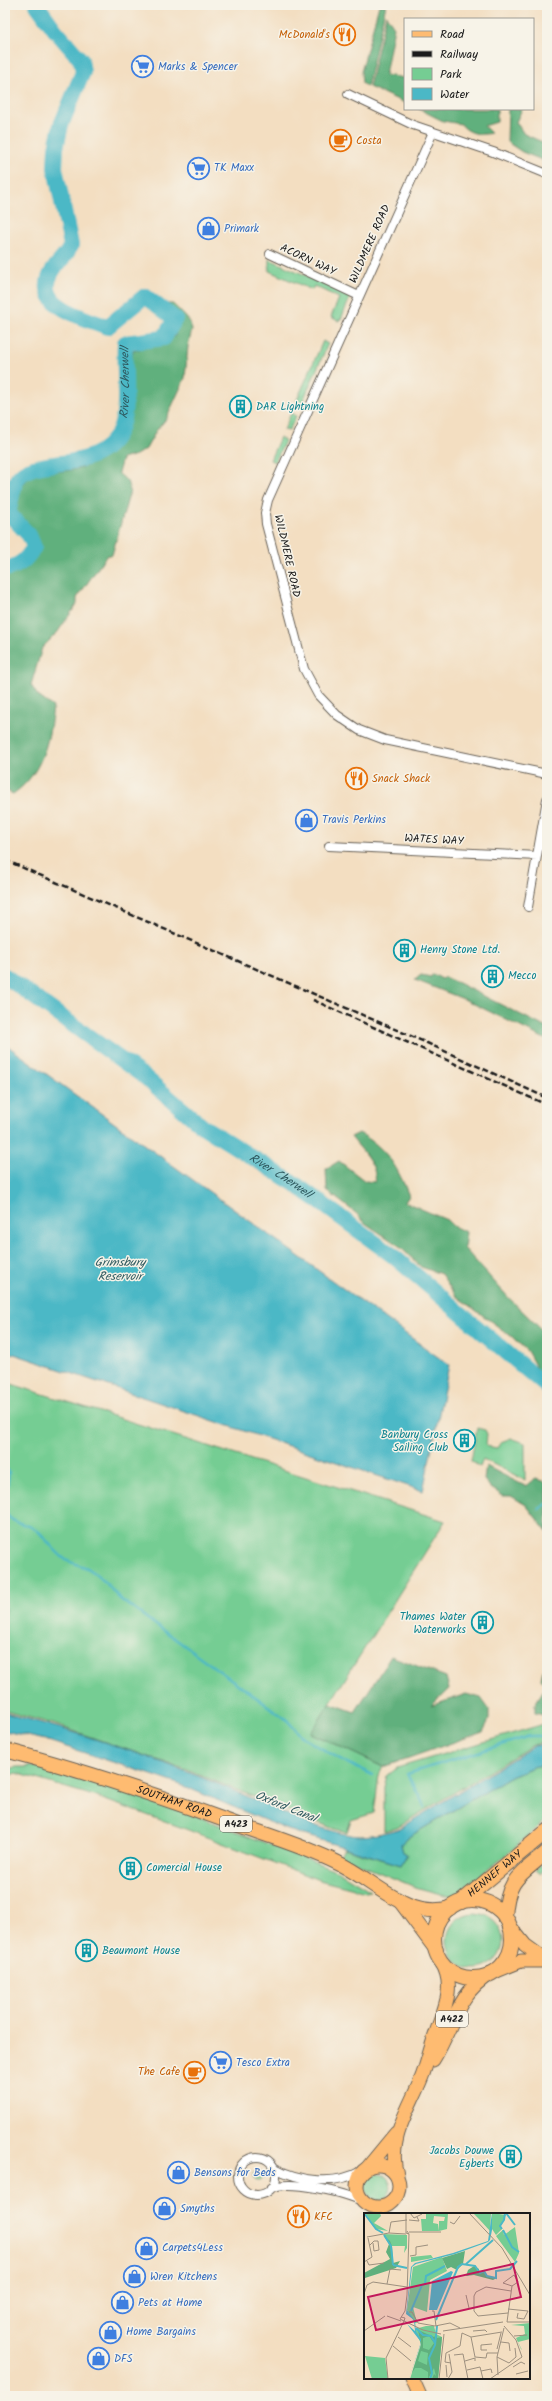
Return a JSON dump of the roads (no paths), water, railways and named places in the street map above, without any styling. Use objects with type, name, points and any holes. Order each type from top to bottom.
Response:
[{"type":"highway","name":"SOUTHAM ROAD","points":[[9,1752],[118,1782],[311,1851],[353,1871],[401,1902],[429,1911],[455,1905]]},
{"type":"highway","name":"HENNEF WAY","points":[[455,1905],[547,1831]]},
{"type":"highway","name":"HENNEF WAY","points":[[507,1921],[506,1898],[513,1883],[547,1852]]},
{"type":"highway","points":[[481,1901],[490,1904],[507,1921],[512,1935],[510,1951],[502,1965],[493,1972],[481,1977],[460,1976],[442,1963],[434,1940],[438,1922],[455,1905],[481,1901]]},
{"type":"highway","name":"SOUTHAM ROAD","points":[[401,1902],[436,1949]]},
{"type":"main road","points":[[507,1921],[525,1945],[547,1961]]},
{"type":"main road","points":[[493,1972],[521,1961],[547,1961]]},
{"type":"main road","name":"A422","points":[[397,2175],[394,2154],[400,2126],[424,2073],[448,1998],[448,1977],[442,1963]]},
{"type":"main road","name":"A422","points":[[424,2073],[437,2054],[462,2001],[477,1983],[493,1972]]},
{"type":"main road","name":"A422","points":[[366,2168],[400,2126]]},
{"type":"main road","points":[[390,2213],[398,2195],[399,2182],[397,2175],[388,2166],[381,2164],[366,2168],[357,2186],[369,2207],[381,2207],[388,2205],[398,2195]]},
{"type":"main road","points":[[412,2379],[420,2396]]},
{"type":"street","points":[[348,94],[391,116],[493,152],[547,174]]},
{"type":"street","name":"WILDMERE ROAD","points":[[433,132],[266,506],[266,524],[304,668],[310,682],[326,706],[359,730],[385,740],[547,774]]},
{"type":"street","name":"ACORN WAY","points":[[270,254],[359,296]]},
{"type":"street","points":[[528,907],[547,799]]},
{"type":"street","name":"WATES WAY","points":[[329,846],[537,856]]},
{"type":"street","points":[[366,2168],[346,2178],[323,2180],[295,2176],[273,2167],[264,2158],[252,2157],[244,2162],[238,2172],[240,2183],[248,2192],[259,2194],[280,2185],[314,2189],[344,2194],[369,2207]]},
{"type":"street","points":[[270,2189],[275,2178],[273,2167]]},
{"type":"water","name":"Grimsbury Reservoir","points":[[5,1044],[449,1365],[423,1491],[5,1351]]},
{"type":"water","points":[[5,1713],[60,1728],[143,1755],[223,1786],[286,1814],[318,1826],[356,1836],[374,1835],[398,1829],[534,1746],[547,1744],[547,1764],[533,1767],[511,1776],[407,1838],[401,1845],[403,1852],[407,1854],[401,1865],[288,1830],[181,1785],[143,1772],[45,1740],[5,1731]]},
{"type":"waterway","name":"River Cherwell","points":[[5,569],[22,562],[34,547],[29,535],[8,513],[13,490],[18,478],[26,471],[38,467],[82,459],[96,454],[109,445],[119,431],[124,411],[125,343],[164,338],[175,319],[145,296],[107,327],[63,308],[54,301],[49,293],[48,282],[53,270],[71,245],[55,168],[56,148],[61,125],[83,72],[81,60],[55,30],[37,5]]},
{"type":"waterway","name":"River Cherwell","points":[[5,976],[146,1078],[202,1126],[295,1184],[392,1255],[547,1387]]},
{"type":"waterway","points":[[5,1466],[9,1473],[5,1500]]},
{"type":"waterway","points":[[539,1509],[547,1504]]},
{"type":"waterway","points":[[5,1511],[15,1522],[29,1526],[38,1531],[66,1560],[94,1572],[120,1599],[286,1719],[303,1738],[349,1764],[373,1775]]},
{"type":"waterway","points":[[425,1807],[407,1774],[530,1736],[547,1736]]},
{"type":"railway","points":[[5,860],[427,1043],[547,1098]]},
{"type":"railway","points":[[313,1000],[547,1105]]},
{"type":"place","name":"McDonald's","points":[[345,35]]},
{"type":"place","name":"Marks & Spencer","points":[[142,67]]},
{"type":"place","name":"Costa","points":[[341,141]]},
{"type":"place","name":"TK Maxx","points":[[199,168]]},
{"type":"place","name":"Primark","points":[[209,229]]},
{"type":"place","name":"DAR Lightning","points":[[240,407]]},
{"type":"place","name":"Snack Shack","points":[[356,779]]},
{"type":"place","name":"Travis Perkins","points":[[306,820]]},
{"type":"place","name":"Henry Stone Ltd.","points":[[405,950]]},
{"type":"place","name":"Mecco","points":[[493,976]]},
{"type":"place","name":"Banbury Cross Sailing Club","points":[[464,1441]]},
{"type":"place","name":"Thames Water Waterworks","points":[[482,1623]]},
{"type":"place","name":"Comercial House","points":[[130,1868]]},
{"type":"place","name":"Beaumont House","points":[[86,1951]]},
{"type":"place","name":"Tesco Extra","points":[[220,2063]]},
{"type":"place","name":"The Cafe","points":[[195,2072]]},
{"type":"place","name":"Jacobs Douwe Egberts","points":[[510,2157]]},
{"type":"place","name":"Bensons for Beds","points":[[179,2173]]},
{"type":"place","name":"Smyths","points":[[164,2209]]},
{"type":"place","name":"KFC","points":[[298,2217]]},
{"type":"place","name":"Carpets4Less","points":[[147,2248]]},
{"type":"place","name":"Wren Kitchens","points":[[134,2277]]},
{"type":"place","name":"Pets at Home","points":[[122,2303]]},
{"type":"place","name":"Home Bargains","points":[[110,2332]]},
{"type":"place","name":"DFS","points":[[98,2359]]},
{"type":"water label","name":"Oxford Canal","points":[[286,1807]]}]
